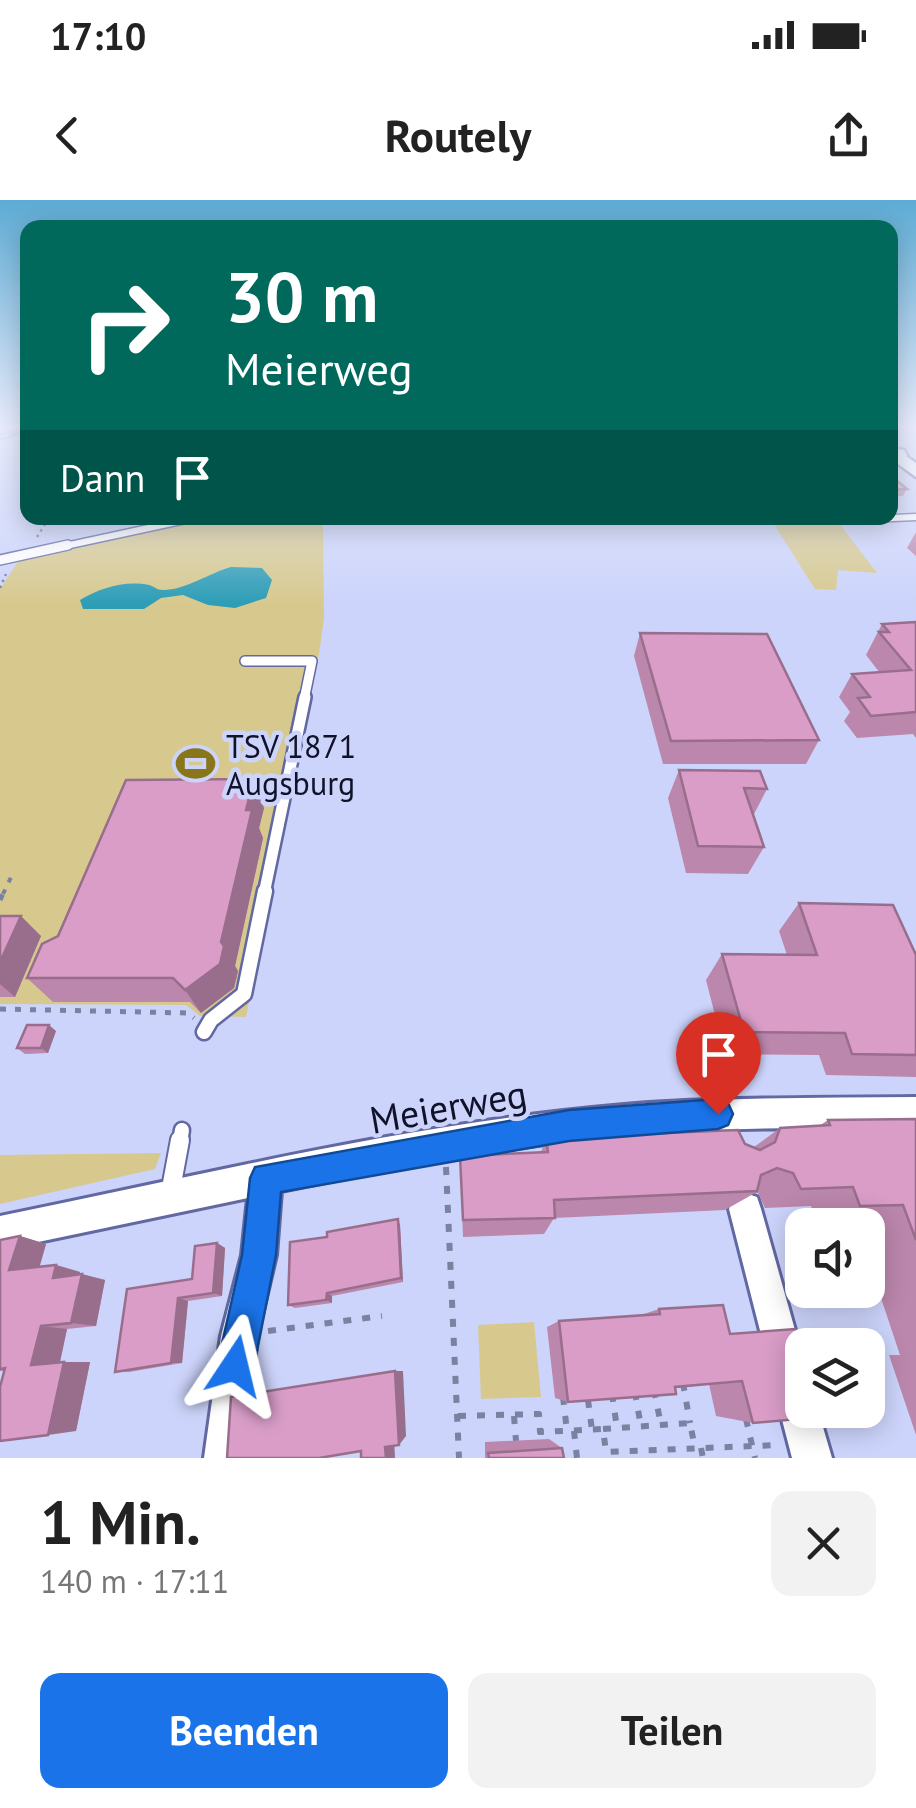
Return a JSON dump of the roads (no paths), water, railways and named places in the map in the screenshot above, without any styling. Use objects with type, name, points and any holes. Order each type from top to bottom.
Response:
[{"type":"street","name":"Meierweg","points":[[0,1234],[266,1178],[569,1126],[721,1127],[907,1116]]},
{"type":"street","points":[[224,1458],[239,1336],[259,1255],[266,1178]]},
{"type":"street","points":[[745,1210],[810,1451]]},
{"type":"lane","points":[[0,560],[162,525]]},
{"type":"lane","points":[[205,1029],[244,994],[312,661],[246,661]]},
{"type":"lane","points":[[170,1198],[182,1130]]},
{"type":"place","name":"TSV 1871 Augsburg","points":[[196,764]]}]
